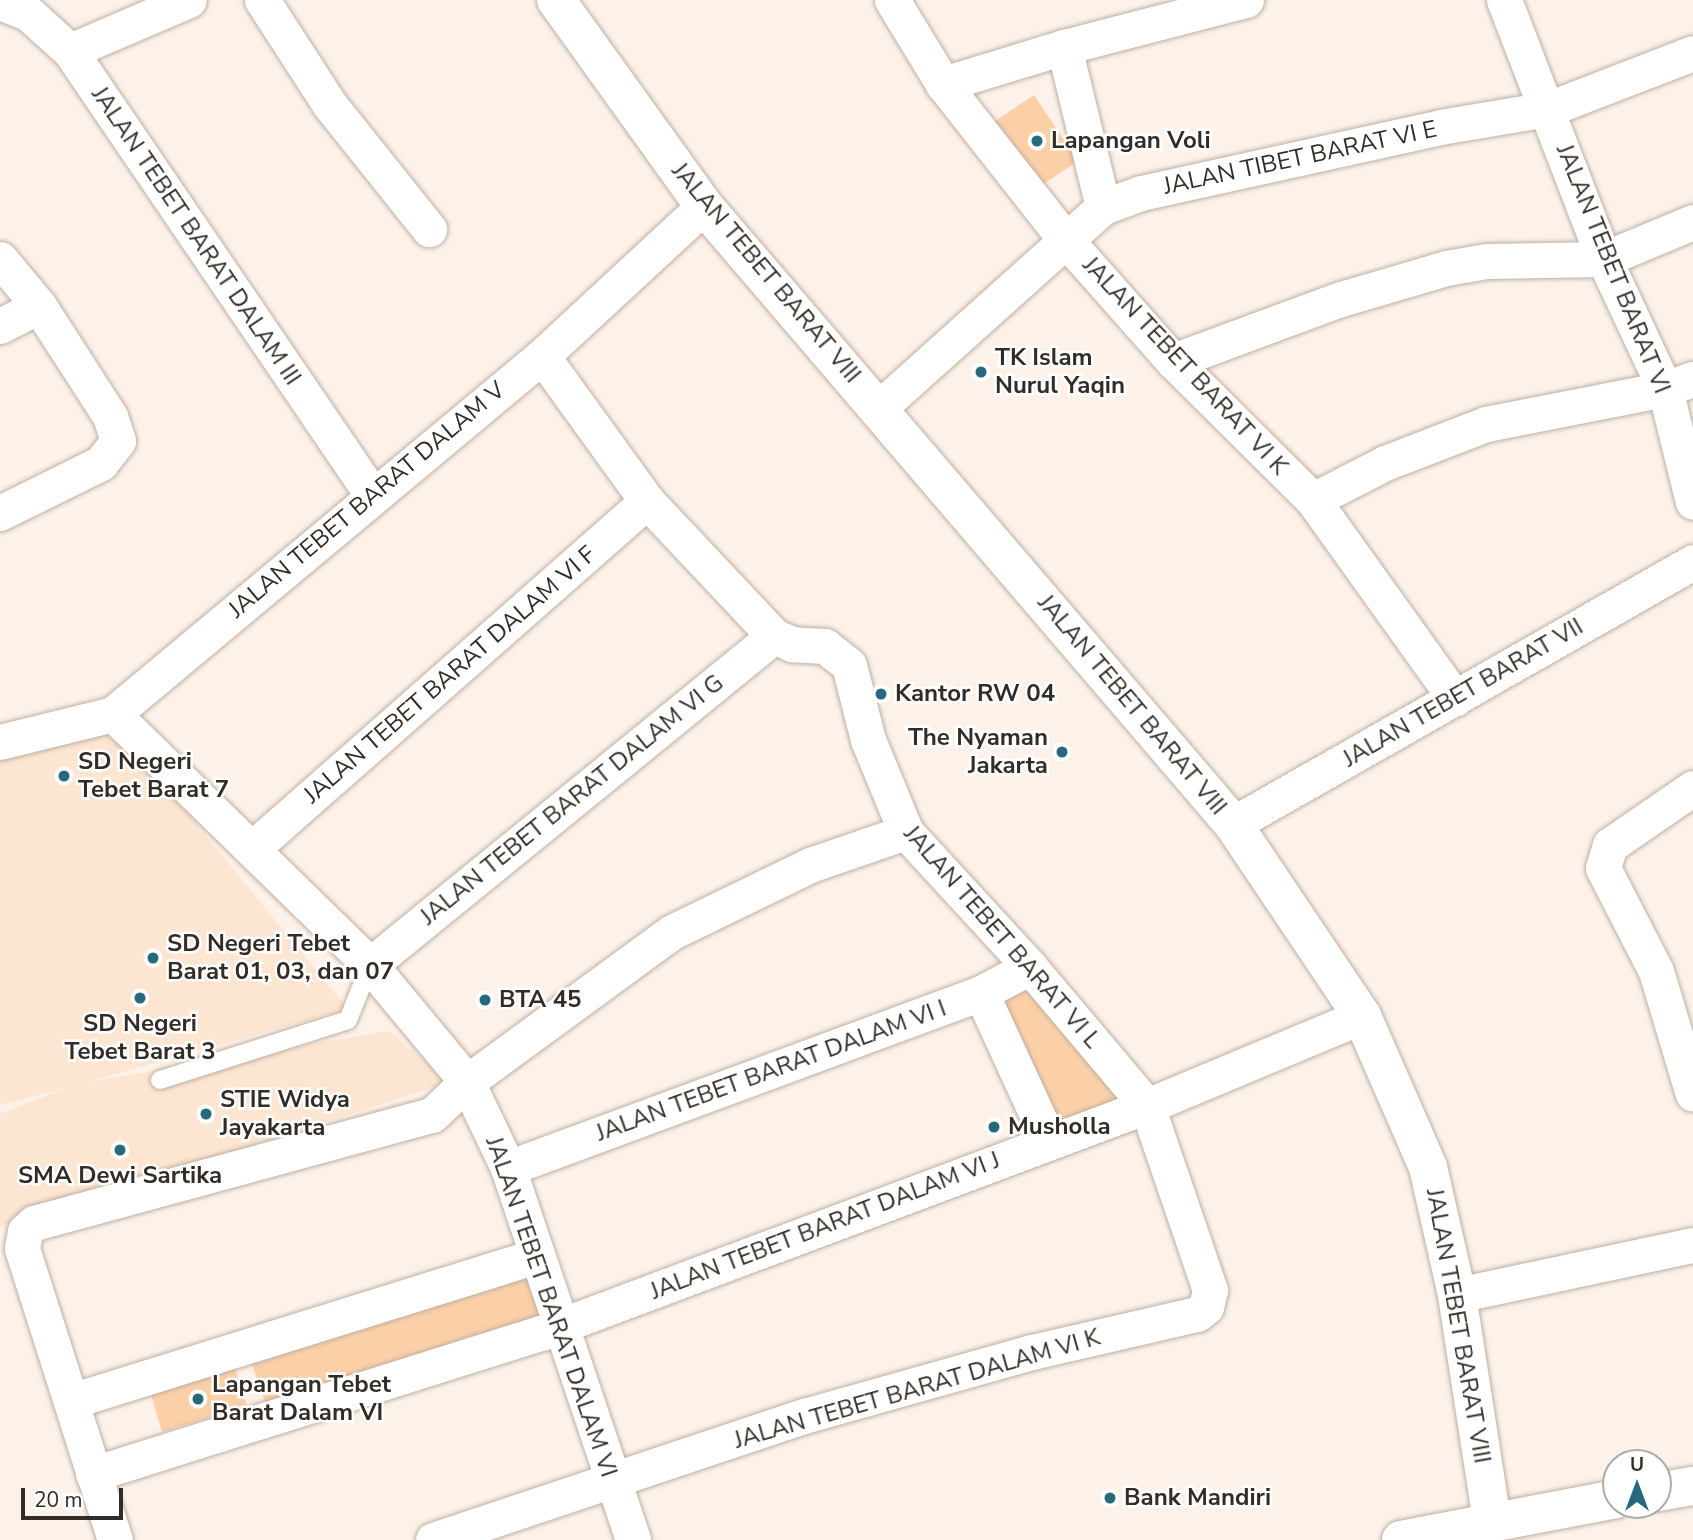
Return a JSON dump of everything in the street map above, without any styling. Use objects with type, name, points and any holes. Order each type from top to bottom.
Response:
[{"type":"street","points":[[70,51],[189,0]]},
{"type":"street","points":[[262,0],[330,105],[429,229]]},
{"type":"street","name":"JALAN TEBET BARAT VIII","points":[[556,0],[704,206],[1233,824],[1362,1016],[1398,1089],[1428,1167],[1457,1295],[1492,1520]]},
{"type":"street","name":"JALAN TEBET BARAT VI K","points":[[891,0],[943,84],[1065,239],[1173,361],[1313,500],[1455,698]]},
{"type":"street","points":[[943,84],[1064,47],[1246,0]]},
{"type":"street","name":"JALAN TEBET BARAT VI","points":[[1504,0],[1604,259],[1679,384],[1693,502]]},
{"type":"street","name":"JALAN TEBET BARAT DALAM III","points":[[0,2],[29,14],[70,51],[371,493]]},
{"type":"street","points":[[1064,47],[1103,207]]},
{"type":"street","name":"JALAN TIBET BARAT VI E","points":[[879,408],[1103,207],[1141,193],[1440,127],[1548,109],[1693,53]]},
{"type":"street","name":"JALAN TEBET BARAT DALAM V","points":[[0,742],[113,714],[371,493],[542,356],[704,206]]},
{"type":"street","points":[[1173,361],[1341,299],[1446,268],[1486,261],[1604,259],[1693,222]]},
{"type":"street","points":[[0,259],[39,306],[110,416],[118,441],[101,463],[0,513]]},
{"type":"street","points":[[0,326],[39,306]]},
{"type":"street","points":[[542,356],[647,501],[774,636]]},
{"type":"street","points":[[1313,500],[1385,463],[1486,424],[1679,384]]},
{"type":"street","name":"JALAN TEBET BARAT DALAM VI F","points":[[253,848],[647,501]]},
{"type":"street","name":"JALAN TEBET BARAT VII","points":[[1233,824],[1693,562]]},
{"type":"street","name":"JALAN TEBET BARAT VI L","points":[[774,636],[792,644],[825,646],[849,665],[868,740],[906,832],[1030,967],[1147,1106]]},
{"type":"street","name":"JALAN TEBET BARAT DALAM VI G","points":[[370,965],[774,636]]},
{"type":"street","name":"JALAN TEBET BARAT DALAM VI","points":[[113,714],[370,965],[467,1082],[508,1168],[633,1540]]},
{"type":"street","points":[[1693,788],[1610,845],[1603,868],[1656,971],[1693,1085]]},
{"type":"street","points":[[115,1540],[22,1248],[25,1231],[34,1223],[432,1115],[467,1082],[672,932],[786,875],[906,832]]},
{"type":"street","name":"JALAN TEBET BARAT DALAM VI I","points":[[508,1168],[981,993],[1030,967]]},
{"type":"street","points":[[981,993],[1048,1142]]},
{"type":"street","name":"JALAN TEBET BARAT DALAM VI J","points":[[93,1475],[560,1326],[1147,1106],[1362,1016]]},
{"type":"street","name":"JALAN TEBET BARAT DALAM VI K","points":[[433,1540],[817,1412],[1032,1352],[1197,1314],[1206,1307],[1210,1290],[1147,1106]]},
{"type":"street","points":[[1457,1295],[1693,1245]]},
{"type":"street","points":[[71,1401],[537,1256]]},
{"type":"street","points":[[1672,1490],[1693,1486]]},
{"type":"street","points":[[1402,1540],[1492,1520],[1602,1501]]},
{"type":"lane","points":[[160,1080],[348,1020],[370,965]]},
{"type":"shaded area","name":"Lapangan Voli","points":[[1034,95],[1078,161],[1039,187],[995,121]]},
{"type":"shaded area","name":"SD Negeri Tebet Barat 01, 03, dan 07","points":[[112,721],[348,1009],[87,1082],[389,1031],[451,1082],[0,1227],[0,1114],[69,1087],[0,1105],[0,757]]},
{"type":"shaded area","points":[[1032,974],[1135,1102],[1059,1127],[995,998]]},
{"type":"shaded area","points":[[528,1269],[543,1316],[266,1405],[250,1358]]},
{"type":"shaded area","name":"Lapangan Tebet Barat Dalam VI","points":[[234,1365],[247,1406],[162,1432],[150,1391]]},
{"type":"place","name":"Lapangan Voli","points":[[1037,141]]},
{"type":"place","name":"TK Islam Nurul Yaqin","points":[[981,372]]},
{"type":"place","name":"Kantor RW 04","points":[[881,694]]},
{"type":"place","name":"The Nyaman Jakarta","points":[[1062,752]]},
{"type":"place","name":"SD Negeri Tebet Barat 7","points":[[64,776]]},
{"type":"place","name":"SD Negeri Tebet Barat 01, 03, dan 07","points":[[153,958]]},
{"type":"place","name":"SD Negeri Tebet Barat 3","points":[[140,998]]},
{"type":"place","name":"BTA 45","points":[[485,1000]]},
{"type":"place","name":"STIE Widya Jayakarta","points":[[206,1114]]},
{"type":"place","name":"Musholla","points":[[994,1127]]},
{"type":"place","name":"SMA Dewi Sartika","points":[[120,1150]]},
{"type":"place","name":"Lapangan Tebet Barat Dalam VI","points":[[198,1399]]},
{"type":"place","name":"Bank Mandiri","points":[[1110,1498]]}]
